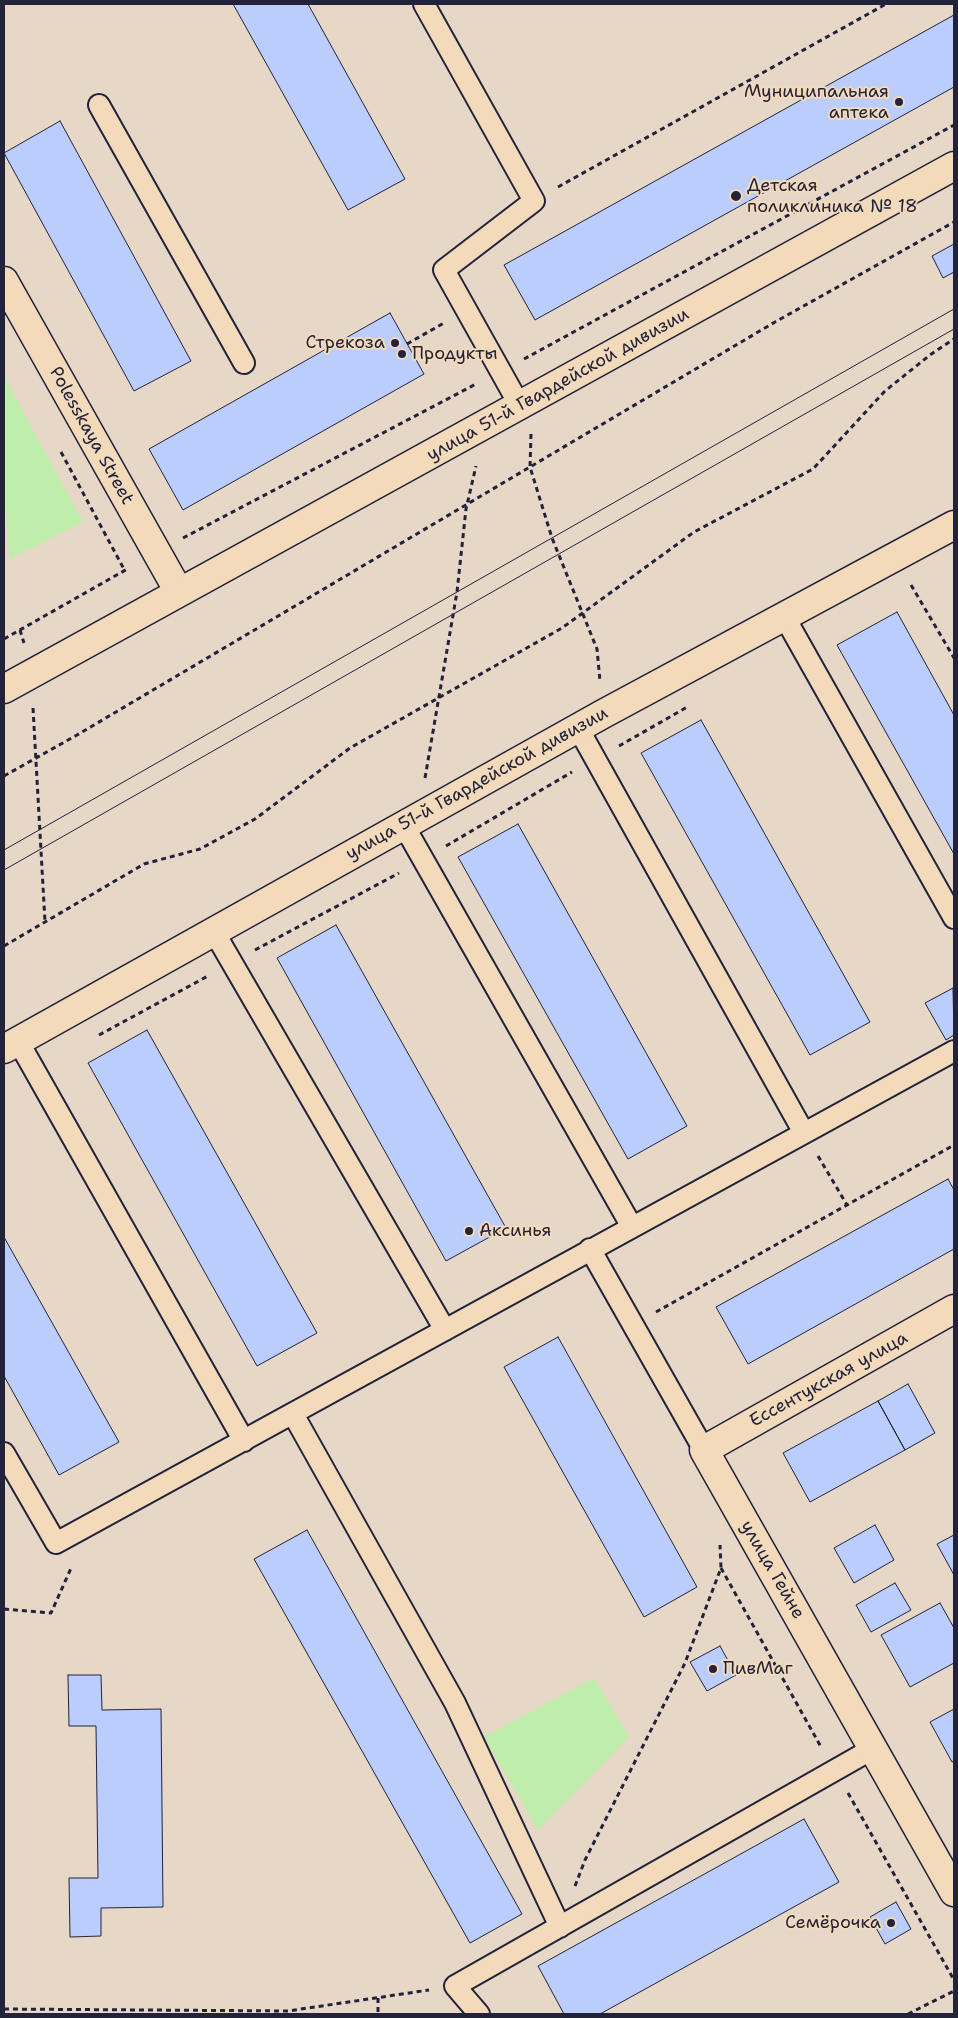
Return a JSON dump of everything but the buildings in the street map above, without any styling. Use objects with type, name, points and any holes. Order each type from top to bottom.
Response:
[{"type":"main road","name":"улица 51-й Гвардейской дивизии","points":[[4,689],[954,166]]},
{"type":"main road","name":"Polesskaya Street","points":[[4,281],[179,592]]},
{"type":"main road","name":"улица 51-й Гвардейской дивизии","points":[[11,1045],[213,930],[603,714],[954,525]]},
{"type":"main road","name":"Ессентукская улица","points":[[704,1450],[954,1309]]},
{"type":"main road","name":"улица Гейне","points":[[704,1450],[954,1892]]},
{"type":"lane","points":[[424,4],[534,201],[444,270],[467,311],[527,402]]},
{"type":"lane","points":[[99,105],[244,363]]},
{"type":"lane","points":[[784,616],[954,918]]},
{"type":"lane","points":[[578,728],[804,1132]]},
{"type":"lane","points":[[411,820],[423,860],[632,1226]]},
{"type":"lane","points":[[213,930],[444,1330]]},
{"type":"lane","points":[[11,1045],[244,1441]]},
{"type":"lane","points":[[4,1453],[56,1543],[954,1051]]},
{"type":"lane","name":"улица Гейне","points":[[590,1250],[704,1450]]},
{"type":"lane","points":[[293,1414],[455,1703],[560,1927]]},
{"type":"lane","points":[[478,2014],[455,1986],[874,1748]]},
{"type":"path","points":[[534,201],[886,4]]},
{"type":"path","points":[[4,776],[775,322],[954,222]]},
{"type":"path","points":[[407,344],[467,311]]},
{"type":"path","points":[[4,946],[144,864],[200,849],[255,819],[350,748],[562,628],[694,532],[813,469],[885,391],[930,355],[954,340]]},
{"type":"path","points":[[538,352],[527,402],[530,467],[552,538],[584,612],[597,649],[603,714]]},
{"type":"path","points":[[411,820],[439,698],[457,592],[467,504],[486,424]]},
{"type":"path","points":[[903,589],[920,580]]},
{"type":"path","points":[[911,585],[954,658]]},
{"type":"path","points":[[20,630],[32,674],[34,759],[41,828],[45,922]]},
{"type":"path","points":[[95,1037],[423,860],[595,759],[697,702]]},
{"type":"path","points":[[804,1132],[847,1205]]},
{"type":"path","points":[[633,1324],[954,1145]]},
{"type":"path","points":[[4,1609],[51,1613],[91,1524]]},
{"type":"path","points":[[560,1927],[584,1860],[685,1663],[721,1568]]},
{"type":"path","points":[[4,2009],[148,2012],[288,2011],[455,1986]]},
{"type":"path","points":[[908,2014],[954,1991]]},
{"type":"path","points":[[378,1998],[378,2014]]},
{"type":"green space","points":[[4,376],[83,522],[10,559],[4,498]]},
{"type":"green space","points":[[594,1678],[629,1737],[538,1830],[484,1737]]},
{"type":"tram line","points":[[4,850],[954,309]]},
{"type":"tram line","points":[[4,870],[954,329]]},
{"type":"place","name":"Муниципальная аптека","points":[[899,102]]},
{"type":"place","name":"Детская поликлиника № 18","points":[[736,196]]},
{"type":"place","name":"Стрекоза","points":[[395,343]]},
{"type":"place","name":"Продукты","points":[[402,354]]},
{"type":"place","name":"Аксинья","points":[[469,1231]]},
{"type":"place","name":"ПивМаг","points":[[713,1669]]},
{"type":"place","name":"Семёрочка","points":[[891,1923]]}]
